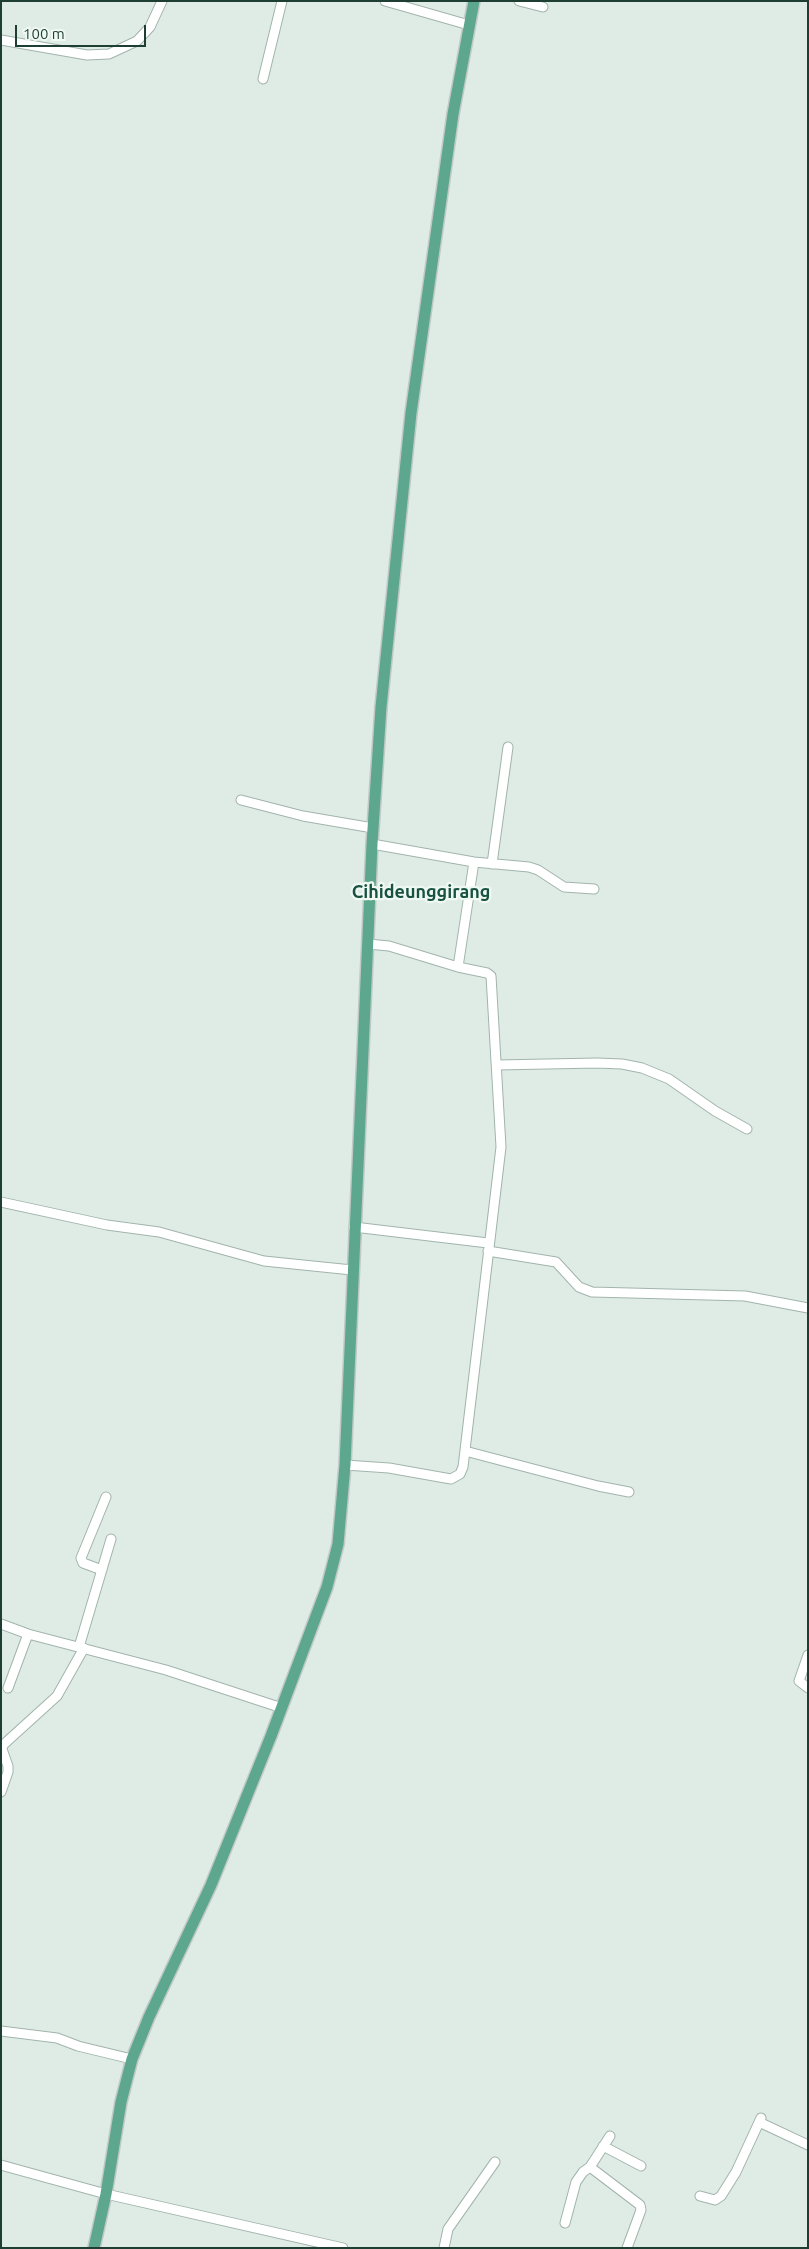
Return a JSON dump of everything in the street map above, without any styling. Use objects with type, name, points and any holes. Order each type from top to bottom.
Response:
[{"type":"main road","points":[[94,2248],[106,2194],[121,2102],[132,2059],[149,2017],[211,1885],[282,1708],[335,1563],[341,1522],[345,1465],[372,844],[381,707],[411,413],[451,124],[474,1]]},
{"type":"street","points":[[1,40],[87,55],[109,54],[137,41],[150,27],[162,1]]},
{"type":"street","points":[[263,79],[282,1]]},
{"type":"street","points":[[385,1],[469,25]]},
{"type":"street","points":[[519,1],[543,7]]},
{"type":"street","points":[[492,864],[508,747]]},
{"type":"street","points":[[241,800],[303,816],[373,828]]},
{"type":"street","points":[[372,844],[474,862],[529,867],[538,870],[564,886],[594,889]]},
{"type":"street","points":[[458,967],[474,862]]},
{"type":"street","points":[[345,1465],[389,1468],[451,1479],[460,1474],[465,1451],[501,1147],[491,976],[404,950],[368,944]]},
{"type":"street","points":[[497,1065],[597,1063],[622,1064],[642,1068],[668,1079],[715,1111],[746,1129]]},
{"type":"street","points":[[1,1202],[107,1225],[159,1232],[264,1261],[352,1270]]},
{"type":"street","points":[[354,1227],[488,1247],[556,1262],[579,1287],[592,1292],[745,1296],[808,1308]]},
{"type":"street","points":[[465,1451],[598,1486],[630,1492]]},
{"type":"street","points":[[102,1570],[83,1563],[81,1558],[106,1497]]},
{"type":"street","points":[[1,1792],[8,1772],[2,1746],[57,1696],[82,1648],[111,1539]]},
{"type":"street","points":[[1,1624],[28,1634],[166,1670],[282,1708]]},
{"type":"street","points":[[8,1688],[28,1634]]},
{"type":"street","points":[[808,1655],[799,1681],[808,1688]]},
{"type":"street","points":[[1,2031],[57,2038],[78,2046],[132,2059]]},
{"type":"street","points":[[700,2196],[715,2200],[721,2196],[736,2172],[760,2120],[808,2145]]},
{"type":"street","points":[[565,2223],[576,2182],[583,2172],[590,2167],[610,2136]]},
{"type":"street","points":[[604,2146],[641,2166]]},
{"type":"street","points":[[444,2248],[448,2230],[495,2162]]},
{"type":"street","points":[[1,2165],[106,2194],[343,2248]]},
{"type":"street","points":[[590,2167],[640,2205],[641,2210],[627,2248]]},
{"type":"district","name":"Cihideunggirang","points":[[421,892]]}]
